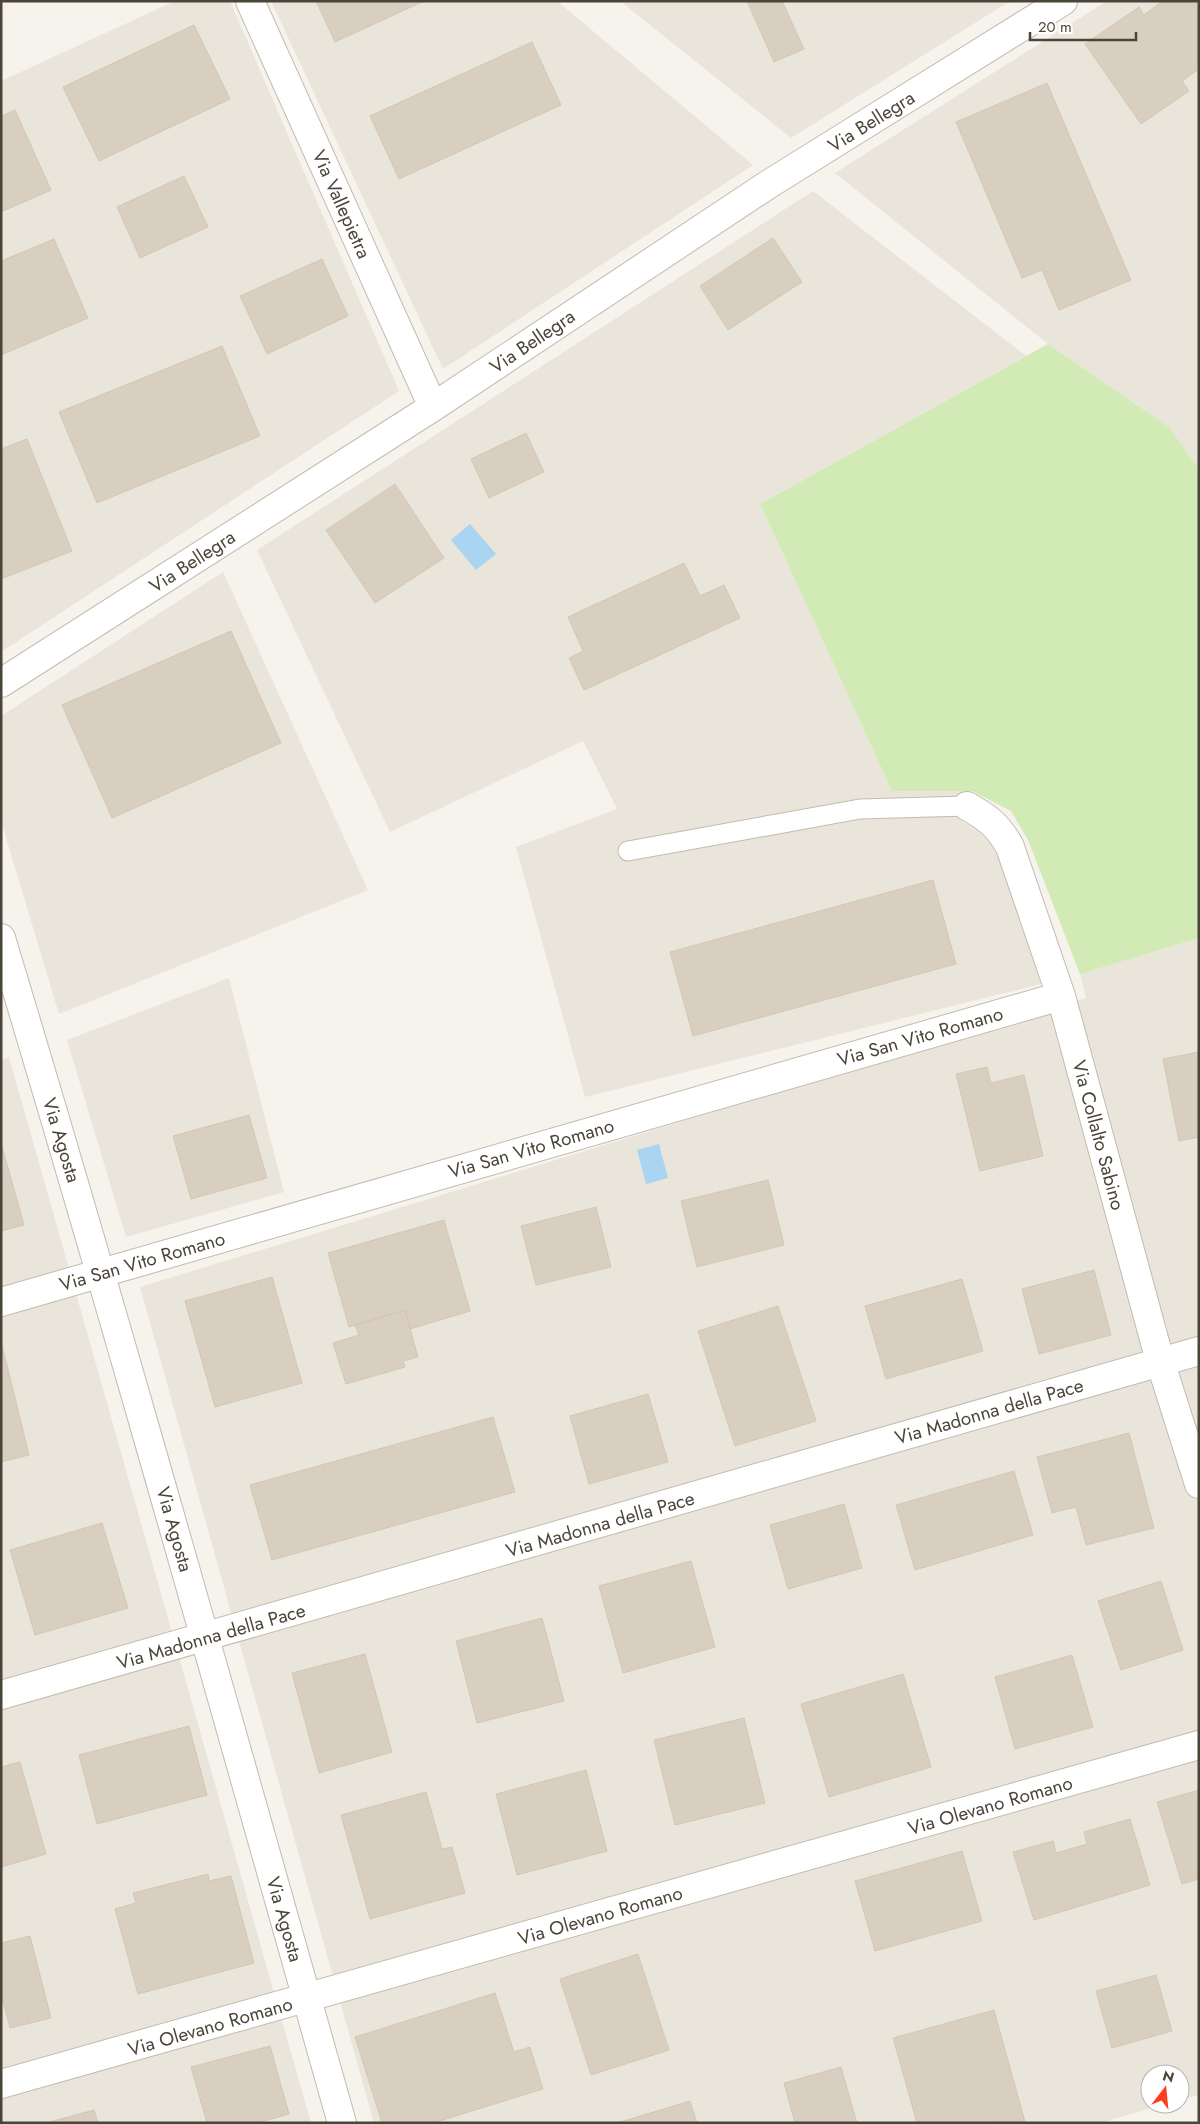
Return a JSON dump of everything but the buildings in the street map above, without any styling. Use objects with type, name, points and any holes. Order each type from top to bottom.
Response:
[{"type":"street","name":"Via Vallepietra","points":[[250,1],[433,407]]},
{"type":"street","name":"Via Bellegra","points":[[1,683],[433,407],[1029,11],[1064,1]]},
{"type":"street","name":"Via Collalto Sabino","points":[[967,806],[994,824],[1010,847],[1061,996],[1160,1361],[1199,1484]]},
{"type":"street","name":"Via Agosta","points":[[1,938],[101,1272],[342,2123]]},
{"type":"street","name":"Via San Vito Romano","points":[[1,1302],[1061,996]]},
{"type":"street","name":"Via Madonna della Pace","points":[[1,1695],[206,1638],[1199,1351]]},
{"type":"street","name":"Via Olevano Romano","points":[[1,2084],[307,1999],[1199,1745]]},
{"type":"lane","points":[[628,851],[860,809],[967,806]]},
{"type":"shaded area","points":[[175,1],[230,1],[399,391],[1,652],[1,81]]},
{"type":"shaded area","points":[[271,1],[557,1],[753,165],[443,369]]},
{"type":"shaded area","points":[[620,1],[1010,1],[791,138]]},
{"type":"shaded area","points":[[1107,1],[1199,1],[1199,469],[1170,428],[1048,344],[835,173]]},
{"type":"shaded area","points":[[813,191],[1026,356],[760,504],[892,791],[972,791],[961,821],[987,836],[1001,863],[1041,984],[585,1097],[516,847],[617,809],[583,741],[390,832],[257,550]]},
{"type":"shaded area","points":[[223,572],[368,890],[59,1014],[1,821],[1,716]]},
{"type":"shaded area","points":[[1199,938],[1199,2095],[1190,2097],[1190,2064],[1140,2064],[1140,2111],[1100,2123],[374,2123],[140,1287],[1086,998],[1080,974]]},
{"type":"shaded area","points":[[229,978],[284,1192],[126,1237],[67,1040]]},
{"type":"shaded area","points":[[9,1057],[311,2123],[1,2123],[1,1060]]},
{"type":"green space","points":[[1048,344],[1170,428],[1199,469],[1199,938],[1080,974],[1028,840],[1011,811],[972,791],[892,791],[760,504]]},
{"type":"water","points":[[470,524],[496,554],[476,570],[451,540]]},
{"type":"water","points":[[659,1144],[668,1178],[646,1184],[637,1150]]}]
